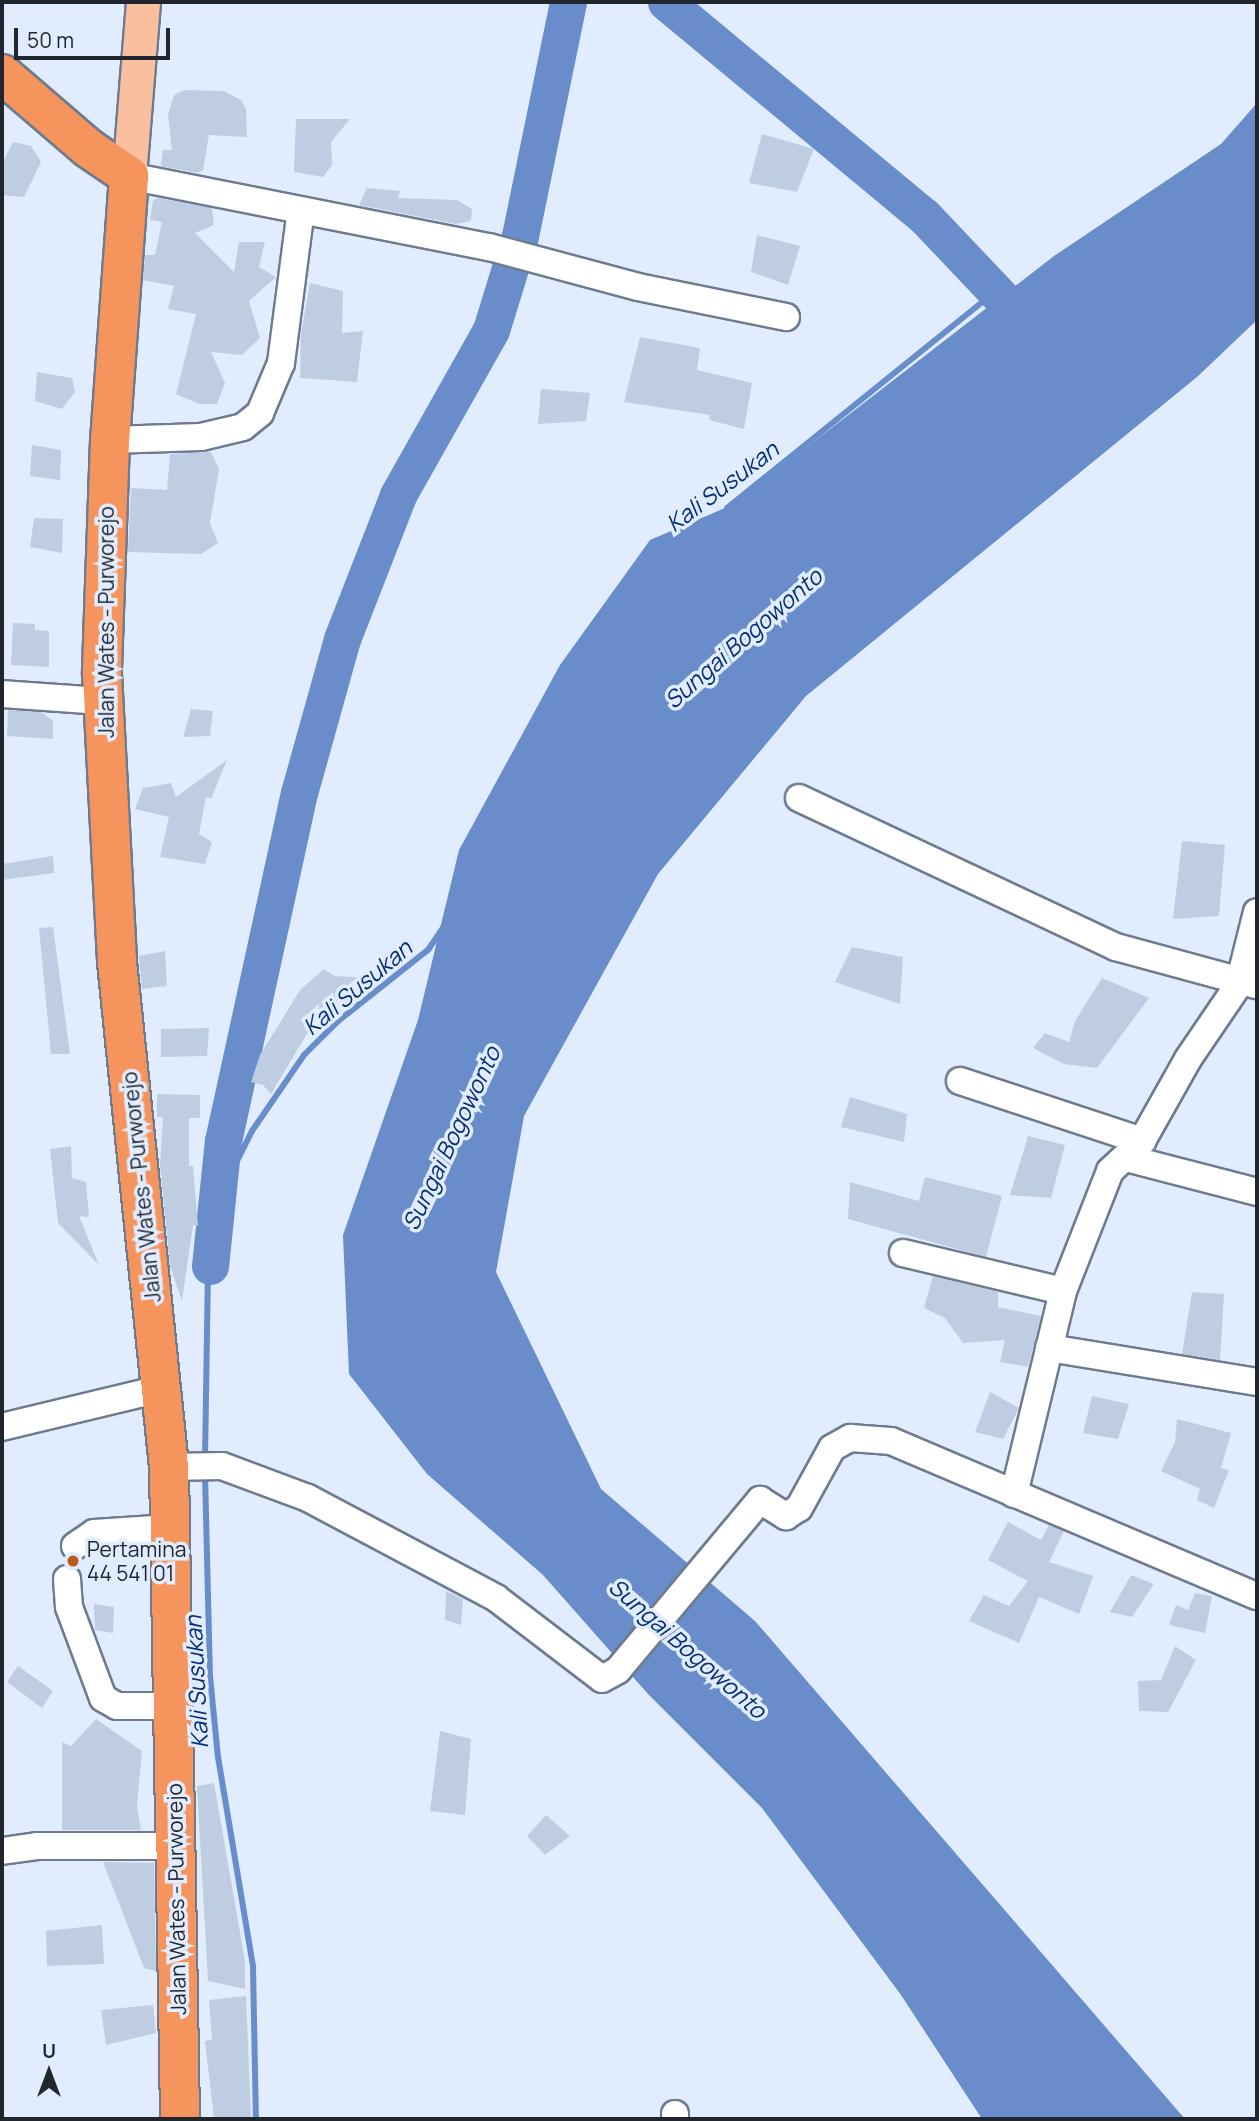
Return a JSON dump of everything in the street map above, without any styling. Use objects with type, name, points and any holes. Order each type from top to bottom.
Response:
[{"type":"highway","points":[[2,74],[67,131],[129,176]]},
{"type":"highway","name":"Jalan Wates - Purworejo","points":[[129,176],[110,440],[103,701],[117,962],[164,1388],[179,1467],[170,1528],[180,2119]]},
{"type":"main road","points":[[129,176],[143,2]]},
{"type":"street","points":[[129,176],[489,247],[553,266],[786,317]]},
{"type":"street","points":[[110,440],[201,437],[243,427],[260,413],[281,363],[301,210]]},
{"type":"street","points":[[2,694],[103,701]]},
{"type":"street","points":[[799,798],[1116,947],[1248,984]]},
{"type":"street","points":[[1014,1494],[1063,1291],[1110,1171],[1134,1149],[1188,1059],[1248,984],[1257,912]]},
{"type":"street","points":[[960,1081],[1134,1149],[1257,1192]]},
{"type":"street","points":[[902,1253],[1063,1291]]},
{"type":"street","points":[[1049,1348],[1257,1382]]},
{"type":"street","points":[[2,1427],[164,1388]]},
{"type":"street","points":[[179,1467],[222,1466],[308,1498],[496,1598],[599,1678],[609,1678],[618,1670],[736,1525],[760,1500],[786,1516],[799,1508],[832,1448],[850,1438],[868,1436],[891,1441],[1257,1596]]},
{"type":"street","points":[[75,1546],[94,1533],[170,1528]]},
{"type":"street","points":[[67,1579],[69,1607],[103,1698],[117,1706],[174,1706]]},
{"type":"street","points":[[2,1851],[37,1846],[175,1846]]},
{"type":"water","name":"Sungai Bogowonto","points":[[1257,103],[1257,320],[1197,377],[806,696],[658,874],[524,1116],[496,1272],[601,1489],[755,1621],[1185,2119],[982,2119],[901,1995],[762,1808],[648,1694],[543,1575],[427,1474],[349,1374],[343,1235],[418,1020],[459,850],[560,665],[650,540],[732,505],[1054,256],[1221,144]]},
{"type":"building","points":[[185,90],[224,91],[241,100],[246,109],[247,137],[209,135],[203,170],[198,173],[161,166],[163,150],[172,150],[168,115],[174,95]]},
{"type":"building","points":[[296,119],[350,119],[331,142],[332,165],[323,177],[294,172]]},
{"type":"building","points":[[762,134],[814,149],[797,192],[749,183]]},
{"type":"building","points":[[13,142],[31,146],[41,162],[24,197],[2,195],[2,163]]},
{"type":"building","points":[[367,188],[400,191],[398,198],[457,200],[472,209],[471,221],[456,224],[359,205]]},
{"type":"building","points":[[158,198],[212,208],[214,225],[195,233],[234,272],[239,242],[265,242],[259,267],[276,277],[249,301],[260,338],[242,355],[211,352],[225,383],[217,404],[199,404],[176,394],[196,314],[168,309],[174,286],[143,280],[145,255],[155,255],[162,222],[150,220],[153,200]]},
{"type":"building","points":[[757,235],[800,246],[788,285],[751,272]]},
{"type":"building","points":[[310,283],[343,291],[342,333],[363,331],[357,382],[300,378],[301,334]]},
{"type":"building","points":[[640,337],[700,348],[697,370],[752,383],[744,429],[709,420],[710,415],[624,402]]},
{"type":"building","points":[[37,372],[72,378],[75,392],[62,409],[35,401]]},
{"type":"building","points":[[541,389],[590,393],[586,421],[538,424]]},
{"type":"building","points":[[32,445],[61,450],[60,480],[30,476]]},
{"type":"building","points":[[211,452],[219,469],[210,523],[218,543],[201,554],[128,552],[131,488],[167,490],[170,454]]},
{"type":"building","points":[[34,518],[63,519],[62,553],[30,547]]},
{"type":"building","points":[[13,623],[35,624],[35,630],[49,631],[49,667],[11,665]]},
{"type":"building","points":[[191,709],[213,711],[210,736],[183,737]]},
{"type":"building","points":[[8,710],[41,712],[53,721],[53,739],[7,736]]},
{"type":"building","points":[[227,760],[211,799],[206,797],[199,834],[212,842],[205,864],[160,857],[169,817],[135,809],[143,788],[171,783],[176,797]]},
{"type":"building","points":[[1182,841],[1225,845],[1219,916],[1173,919]]},
{"type":"building","points":[[53,856],[54,873],[2,880],[2,864]]},
{"type":"building","points":[[53,927],[70,1054],[51,1054],[39,928]]},
{"type":"building","points":[[852,947],[903,957],[900,1004],[835,982]]},
{"type":"building","points":[[165,951],[167,986],[142,989],[139,956]]},
{"type":"building","points":[[324,969],[335,976],[368,978],[317,1017],[271,1094],[263,1085],[251,1082],[260,1055],[300,990]]},
{"type":"building","points":[[1102,978],[1149,998],[1097,1068],[1064,1064],[1033,1048],[1045,1033],[1069,1042],[1075,1021]]},
{"type":"building","points":[[209,1028],[207,1056],[161,1057],[161,1029]]},
{"type":"building","points":[[157,1094],[200,1095],[200,1118],[189,1118],[189,1166],[193,1166],[198,1226],[193,1225],[182,1301],[170,1266],[160,1165],[163,1117],[157,1117]]},
{"type":"building","points":[[850,1097],[907,1114],[904,1142],[841,1127]]},
{"type":"building","points":[[1028,1136],[1065,1145],[1051,1198],[1010,1195]]},
{"type":"building","points":[[71,1146],[72,1178],[86,1182],[89,1217],[79,1216],[99,1265],[58,1223],[50,1149]]},
{"type":"building","points":[[925,1177],[1002,1196],[986,1257],[848,1219],[850,1182],[919,1201]]},
{"type":"building","points":[[933,1276],[998,1292],[998,1307],[1041,1316],[1028,1367],[1000,1362],[1005,1340],[963,1343],[945,1318],[924,1308]]},
{"type":"building","points":[[1192,1292],[1224,1294],[1220,1360],[1182,1354]]},
{"type":"building","points":[[990,1392],[1019,1408],[1003,1439],[975,1432]]},
{"type":"building","points":[[1092,1396],[1129,1404],[1118,1439],[1083,1433]]},
{"type":"building","points":[[1177,1419],[1231,1433],[1221,1468],[1229,1470],[1214,1508],[1197,1500],[1200,1489],[1161,1471],[1175,1442]]},
{"type":"building","points":[[1008,1522],[1041,1540],[1049,1525],[1064,1531],[1049,1562],[1093,1576],[1079,1614],[1039,1597],[1019,1643],[969,1621],[984,1595],[1009,1606],[1028,1581],[988,1560]]},
{"type":"building","points":[[1131,1575],[1154,1584],[1132,1617],[1110,1612]]},
{"type":"building","points":[[446,1591],[463,1599],[461,1625],[445,1620]]},
{"type":"building","points":[[1195,1593],[1212,1596],[1205,1633],[1169,1625],[1176,1605],[1188,1610]]},
{"type":"building","points":[[94,1604],[114,1607],[113,1633],[95,1630]]},
{"type":"building","points":[[1175,1646],[1196,1660],[1168,1712],[1139,1711],[1138,1681],[1161,1680]]},
{"type":"building","points":[[18,1666],[53,1691],[42,1708],[7,1682]]},
{"type":"building","points":[[96,1719],[142,1751],[137,1806],[141,1830],[62,1830],[62,1742],[71,1746]]},
{"type":"building","points":[[440,1731],[471,1739],[465,1815],[430,1811]]},
{"type":"building","points":[[214,1783],[245,1961],[245,1989],[208,1981],[197,1786]]},
{"type":"building","points":[[546,1815],[570,1836],[545,1855],[527,1836]]},
{"type":"building","points":[[103,1862],[154,1863],[156,1971],[144,1968]]},
{"type":"building","points":[[102,1925],[104,1964],[47,1966],[46,1931]]},
{"type":"building","points":[[246,1996],[251,2119],[214,2119],[205,2041],[212,2040],[209,2000]]},
{"type":"building","points":[[153,2005],[156,2033],[106,2045],[101,2010]]},
{"type":"waterway","points":[[210,1266],[223,1141],[299,793],[342,639],[398,495],[491,330],[520,236],[568,2]]},
{"type":"waterway","points":[[666,2],[924,216],[1034,332]]},
{"type":"waterway","name":"Kali Susukan","points":[[727,508],[996,291]]},
{"type":"waterway","name":"Kali Susukan","points":[[205,1459],[208,1273],[230,1175],[252,1131],[304,1055],[337,1022],[428,950],[444,926]]},
{"type":"waterway","name":"Kali Susukan","points":[[205,1474],[210,1676],[218,1757],[253,1967],[256,2119]]},
{"type":"place","name":"Pertamina 44 541 01","points":[[73,1561]]}]
